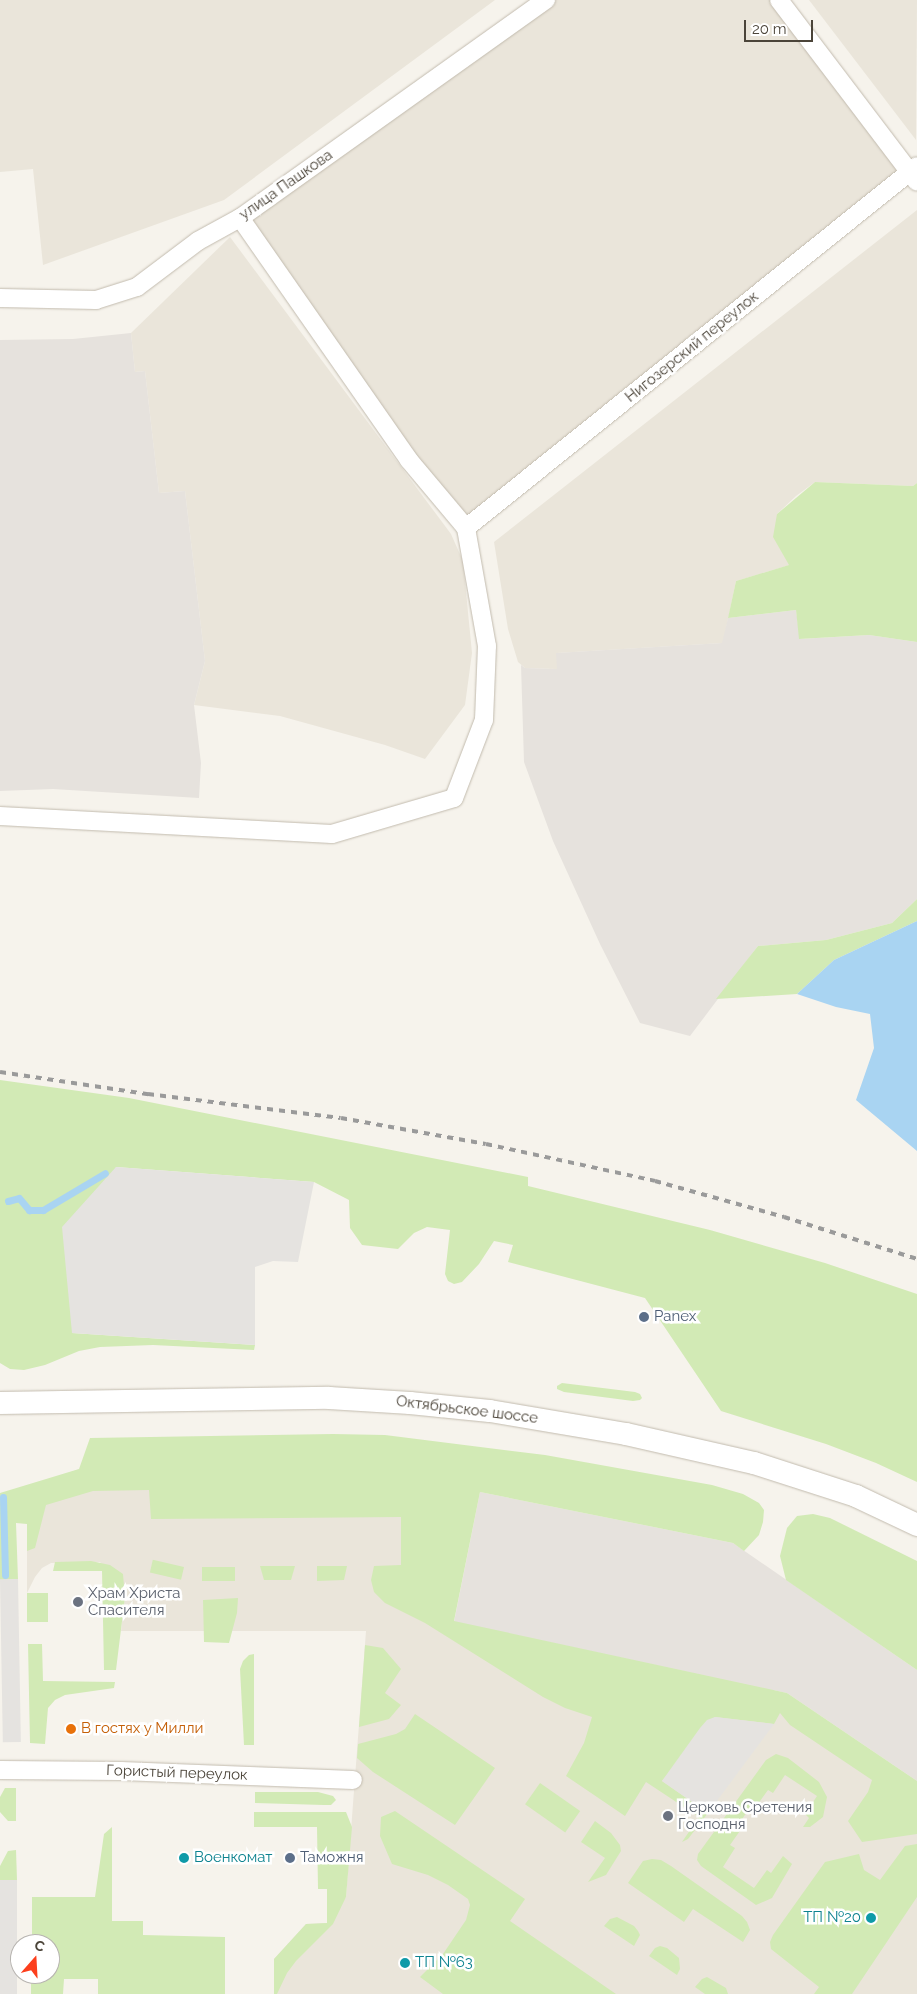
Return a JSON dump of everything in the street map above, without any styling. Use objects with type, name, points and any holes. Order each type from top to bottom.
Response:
[{"type":"street","name":"улица Пашкова","points":[[0,298],[96,300],[137,287],[198,241],[240,218],[546,0]]},
{"type":"street","points":[[779,0],[914,174]]},
{"type":"street","name":"Нигозерский переулок","points":[[466,528],[914,174]]},
{"type":"street","points":[[0,816],[332,834],[454,798],[484,720],[487,646],[466,528],[409,460],[240,218]]},
{"type":"street","name":"Октябрьское шоссе","points":[[0,1403],[328,1398],[410,1403],[490,1411],[626,1434],[754,1463],[856,1496],[917,1525]]},
{"type":"street","name":"Гористый переулок","points":[[0,1770],[101,1770],[353,1780]]},
{"type":"shaded area","points":[[0,0],[495,0],[224,200],[43,265],[33,169],[0,172]]},
{"type":"shaded area","points":[[546,0],[779,0],[909,174],[466,528],[240,218]]},
{"type":"shaded area","points":[[809,0],[917,0],[916,140]]},
{"type":"shaded area","points":[[917,210],[917,483],[913,486],[815,482],[796,496],[777,514],[790,565],[736,581],[723,643],[557,653],[557,669],[525,668],[518,662],[508,629],[494,542]]},
{"type":"shaded area","points":[[230,237],[451,534],[463,561],[472,653],[465,705],[425,759],[385,745],[280,716],[194,705],[205,661],[185,491],[159,493],[145,371],[135,372],[131,333]]},
{"type":"shaded area","points":[[131,333],[135,372],[145,371],[159,493],[185,491],[205,661],[194,705],[201,763],[199,798],[53,789],[0,791],[0,340],[73,339]]},
{"type":"shaded area","points":[[796,610],[800,639],[869,635],[917,642],[917,899],[892,923],[826,940],[758,946],[690,1036],[640,1023],[600,944],[553,841],[524,762],[521,665],[525,668],[557,669],[556,653],[722,643],[728,618]]},
{"type":"shaded area","points":[[116,1167],[314,1182],[298,1262],[273,1261],[255,1267],[255,1345],[72,1333],[62,1227]]},
{"type":"shaded area","points":[[419,1464],[454,1622],[772,1689],[917,1781],[917,1994],[274,1994],[274,1959],[306,1924],[327,1923],[346,1897],[366,1631],[121,1631],[125,1597],[100,1562],[51,1563],[42,1568],[27,1593],[27,1508],[37,1483],[80,1469]]},
{"type":"shaded area","points":[[480,1492],[733,1543],[917,1670],[917,1781],[787,1693],[454,1622]]},
{"type":"shaded area","points":[[0,1579],[18,1579],[21,1742],[3,1742]]},
{"type":"shaded area","points":[[715,1717],[774,1724],[708,1813],[662,1781],[700,1728],[707,1720]]},
{"type":"shaded area","points":[[0,1880],[17,1880],[17,1934],[10,1934],[10,1984],[17,1984],[17,1994],[0,1994]]},
{"type":"green space","points":[[815,482],[913,486],[917,483],[917,642],[869,635],[799,639],[796,610],[728,618],[736,581],[789,565],[773,537],[777,514]]},
{"type":"green space","points":[[917,899],[917,921],[834,960],[797,994],[716,999],[758,946],[826,940],[892,923]]},
{"type":"green space","points":[[0,1080],[129,1098],[528,1177],[528,1186],[710,1230],[825,1263],[917,1294],[917,1482],[876,1463],[826,1444],[721,1411],[645,1298],[508,1262],[513,1245],[494,1241],[479,1264],[462,1282],[454,1284],[448,1281],[445,1274],[450,1230],[427,1227],[414,1233],[398,1249],[362,1245],[350,1228],[349,1200],[314,1182],[116,1167],[72,1333],[255,1345],[254,1350],[153,1345],[100,1347],[79,1351],[45,1365],[24,1370],[10,1369],[0,1363]]},
{"type":"green space","points":[[562,1383],[635,1392],[640,1394],[642,1398],[633,1401],[564,1392],[557,1389],[557,1386]]},
{"type":"green space","points":[[333,1434],[385,1435],[545,1455],[712,1485],[743,1494],[759,1503],[764,1510],[759,1535],[744,1551],[733,1543],[480,1492],[454,1621],[787,1693],[917,1781],[917,1834],[862,1842],[848,1821],[868,1792],[872,1780],[790,1725],[780,1713],[774,1724],[715,1717],[662,1781],[708,1813],[688,1839],[682,1842],[699,1817],[646,1782],[625,1816],[566,1776],[584,1743],[592,1717],[565,1708],[543,1697],[425,1623],[385,1603],[374,1592],[371,1580],[374,1566],[401,1565],[401,1517],[151,1519],[149,1490],[93,1491],[46,1505],[35,1548],[27,1551],[27,1524],[16,1523],[18,1579],[0,1580],[0,1493],[79,1469],[90,1438]]},
{"type":"green space","points":[[813,1514],[830,1518],[917,1561],[917,1670],[786,1580],[780,1556],[787,1528],[797,1516]]},
{"type":"green space","points":[[153,1560],[184,1567],[181,1580],[150,1572]]},
{"type":"green space","points":[[91,1561],[110,1565],[123,1574],[125,1597],[116,1670],[104,1670],[102,1571],[53,1571],[55,1562]]},
{"type":"green space","points":[[260,1566],[295,1566],[291,1580],[264,1580]]},
{"type":"green space","points":[[317,1566],[347,1566],[344,1580],[317,1581]]},
{"type":"green space","points":[[202,1567],[235,1567],[235,1581],[202,1581]]},
{"type":"green space","points":[[27,1593],[48,1593],[48,1622],[27,1622]]},
{"type":"green space","points":[[238,1598],[237,1613],[229,1643],[204,1642],[203,1600]]},
{"type":"green space","points":[[28,1644],[42,1644],[43,1681],[115,1682],[114,1688],[65,1695],[55,1700],[48,1708],[45,1744],[30,1743]]},
{"type":"green space","points":[[365,1645],[383,1648],[401,1669],[385,1693],[401,1705],[389,1719],[359,1727]]},
{"type":"green space","points":[[254,1654],[254,1745],[244,1745],[240,1669],[243,1661],[249,1655]]},
{"type":"green space","points":[[415,1714],[495,1768],[455,1825],[373,1772],[357,1758],[358,1744],[396,1734],[405,1729]]},
{"type":"green space","points":[[776,1754],[788,1758],[819,1782],[827,1797],[823,1817],[810,1827],[803,1827],[809,1818],[805,1814],[817,1796],[785,1775],[773,1793],[768,1790],[755,1808],[751,1806],[738,1825],[742,1828],[730,1845],[735,1848],[723,1867],[754,1888],[767,1870],[771,1873],[783,1856],[792,1864],[772,1898],[756,1905],[701,1866],[697,1860],[698,1854],[766,1760]]},
{"type":"green space","points":[[540,1783],[580,1811],[565,1832],[525,1804]]},
{"type":"green space","points":[[5,1788],[16,1788],[16,1821],[8,1821],[0,1812],[0,1797]]},
{"type":"green space","points":[[255,1792],[318,1792],[333,1796],[336,1800],[331,1805],[255,1803]]},
{"type":"green space","points":[[395,1811],[525,1899],[510,1921],[616,1994],[443,1994],[420,1977],[443,1954],[466,1920],[470,1905],[468,1899],[448,1885],[428,1875],[392,1864],[380,1836],[381,1817]]},
{"type":"green space","points":[[254,1812],[346,1812],[352,1827],[346,1897],[333,1924],[296,1961],[287,1973],[277,1994],[274,1994],[274,1959],[306,1924],[327,1923],[327,1889],[318,1889],[317,1827],[254,1827]]},
{"type":"green space","points":[[595,1821],[611,1833],[620,1845],[621,1851],[606,1875],[588,1882],[605,1858],[581,1842]]},
{"type":"green space","points":[[112,1827],[112,1921],[143,1921],[143,1935],[225,1937],[225,1994],[98,1994],[98,1979],[64,1979],[63,1994],[31,1994],[31,1984],[60,1984],[60,1934],[32,1934],[32,1897],[95,1897],[104,1834]]},
{"type":"green space","points":[[917,1844],[917,1897],[852,1994],[814,1994],[819,1987],[771,1949],[770,1942],[773,1935],[825,1862],[859,1854],[864,1870],[880,1880],[905,1846]]},
{"type":"green space","points":[[16,1850],[17,1880],[0,1880],[0,1866],[8,1851]]},
{"type":"green space","points":[[661,1860],[671,1866],[742,1916],[750,1930],[743,1942],[693,1909],[684,1922],[628,1883],[643,1861]]},
{"type":"green space","points":[[617,1917],[634,1926],[638,1931],[640,1935],[634,1946],[604,1926],[610,1919]]},
{"type":"green space","points":[[660,1946],[667,1948],[679,1958],[680,1969],[677,1975],[649,1956],[655,1948]]},
{"type":"green space","points":[[707,1977],[726,1988],[728,1994],[705,1994],[695,1987],[702,1979]]},
{"type":"water","points":[[917,921],[917,1151],[856,1100],[874,1048],[870,1014],[836,1007],[797,994],[834,960]]},
{"type":"waterway","points":[[8,1201],[19,1198],[29,1210],[43,1210],[105,1173]]},
{"type":"waterway","points":[[3,1497],[5,1575]]},
{"type":"railway","points":[[0,1072],[148,1094],[341,1118],[486,1144],[655,1181],[784,1217],[917,1259]]},
{"type":"place","name":"Panex","points":[[644,1317]]},
{"type":"place","name":"Храм Христа Спасителя","points":[[78,1602]]},
{"type":"place","name":"В гостях у Милли","points":[[71,1729]]},
{"type":"place","name":"Церковь Сретения Господня","points":[[668,1816]]},
{"type":"place","name":"Военкомат","points":[[184,1858]]},
{"type":"place","name":"Таможня","points":[[290,1858]]},
{"type":"place","name":"ТП №20","points":[[871,1918]]},
{"type":"place","name":"ТП №63","points":[[405,1963]]}]
